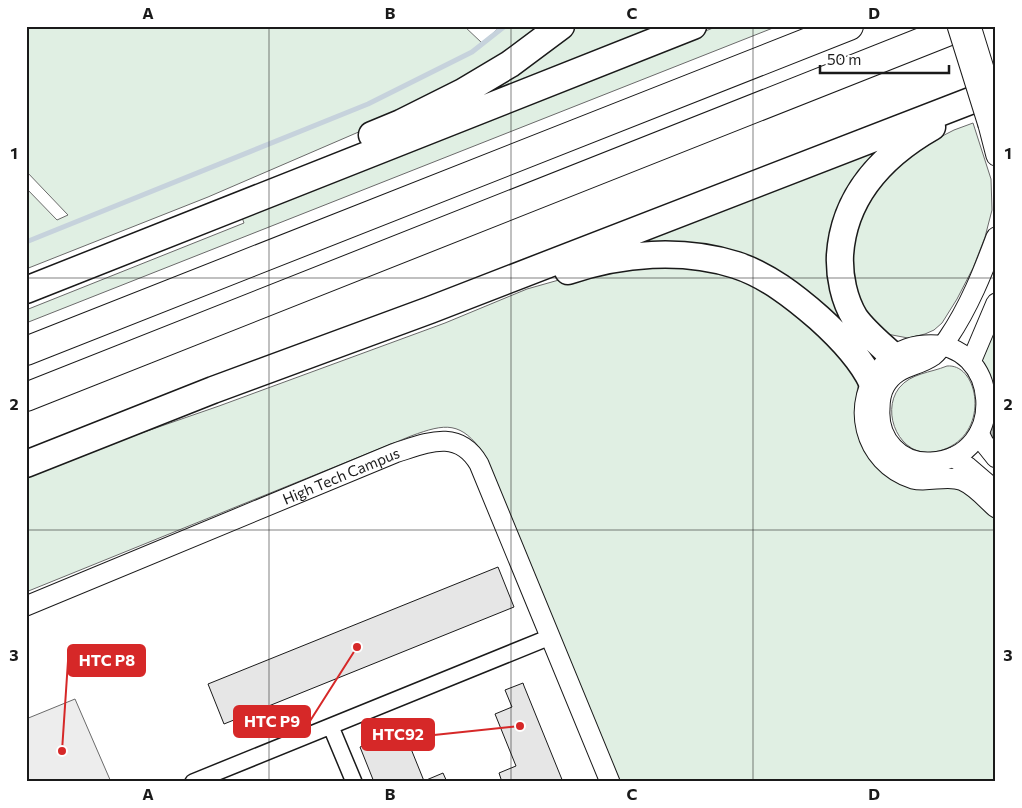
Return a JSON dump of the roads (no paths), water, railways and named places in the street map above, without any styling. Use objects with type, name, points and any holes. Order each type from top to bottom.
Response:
[{"type":"highway","points":[[248,202],[351,144],[462,92],[510,64],[561,26]]},
{"type":"highway","points":[[26,290],[693,26]]},
{"type":"highway","points":[[26,351],[849,26]]},
{"type":"highway","points":[[26,397],[962,26]]},
{"type":"highway","points":[[26,464],[213,390],[430,310],[996,91]]},
{"type":"highway","points":[[893,356],[864,329],[849,306],[840,274],[841,246],[846,221],[856,198],[867,182],[890,156],[915,136],[949,116],[996,96]]},
{"type":"highway","points":[[430,310],[448,312],[566,271],[626,257],[661,254],[715,260],[738,266],[757,274],[800,302],[845,344],[877,388]]},
{"type":"street","points":[[957,26],[996,156]]},
{"type":"street","points":[[972,26],[996,107]]},
{"type":"street","points":[[996,237],[969,302],[942,346],[931,357],[911,365],[891,378],[884,386],[877,388],[866,399],[864,417],[872,446],[879,457],[890,468],[916,479],[931,481],[957,479],[965,482],[996,508]]},
{"type":"street","points":[[971,362],[996,303]]},
{"type":"street","points":[[919,345],[942,346],[960,354],[971,362],[981,377],[987,399],[985,418],[979,433],[969,446],[953,457],[931,462],[920,462],[902,456],[892,448],[885,436],[879,414],[877,372],[893,356],[905,349],[919,345]]},
{"type":"street","points":[[979,433],[996,458]]},
{"type":"street","name":"High Tech Campus","points":[[26,606],[395,453],[436,440],[449,441],[466,447],[479,464],[610,782]]},
{"type":"street","points":[[953,457],[996,491]]},
{"type":"street","points":[[193,782],[550,638]]},
{"type":"street","points":[[331,727],[354,782]]},
{"type":"waterway","points":[[26,242],[368,104],[472,52],[505,26]]},
{"type":"place","name":"HTC P9","points":[[357,647]]},
{"type":"place","name":"HTC92","points":[[520,726]]},
{"type":"place","name":"HTC P8","points":[[62,751]]}]
